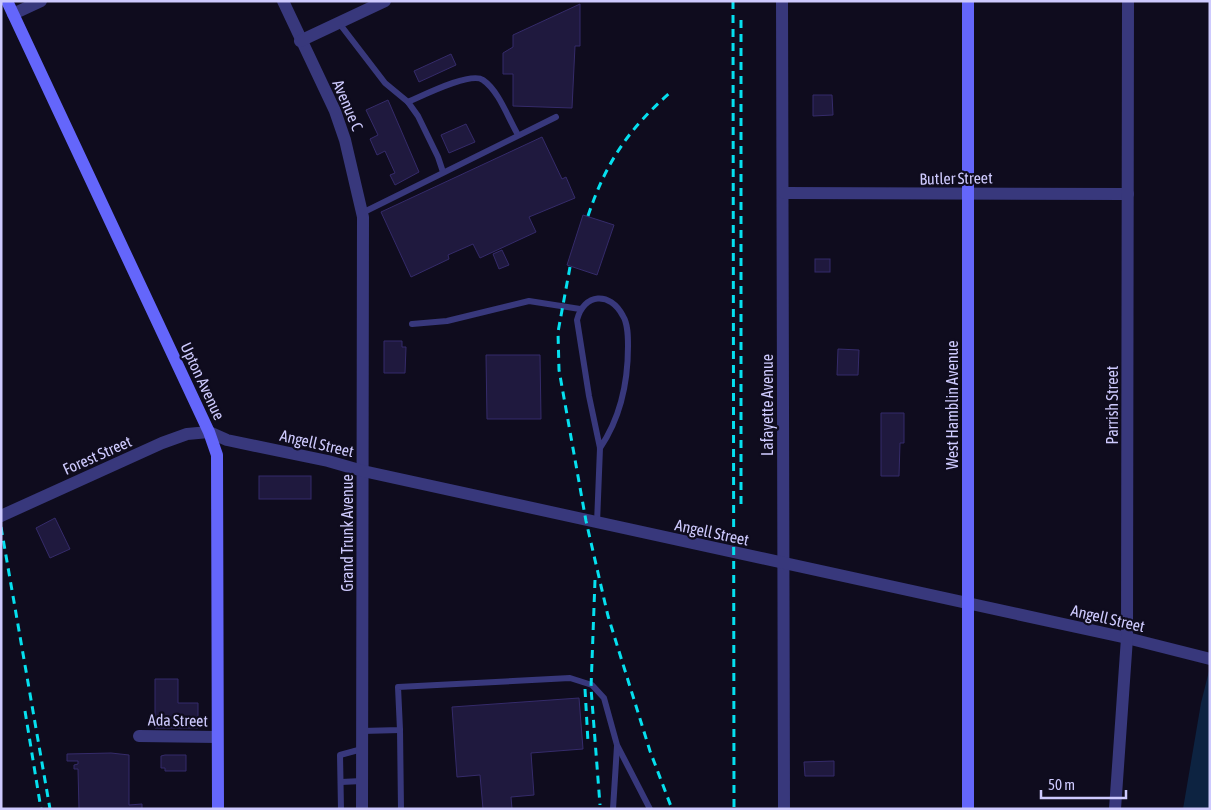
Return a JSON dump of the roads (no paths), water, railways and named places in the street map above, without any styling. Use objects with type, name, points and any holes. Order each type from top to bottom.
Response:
[{"type":"street","name":"Upton Avenue","points":[[7,1],[209,432],[217,455],[218,809]]},
{"type":"street","points":[[13,14],[42,1]]},
{"type":"street","name":"Avenue C","points":[[283,1],[300,41],[335,111],[345,140],[362,213],[363,228]]},
{"type":"street","points":[[300,41],[385,1]]},
{"type":"street","name":"Lafayette Avenue","points":[[782,1],[784,193],[784,809]]},
{"type":"street","name":"West Hamblin Avenue","points":[[968,1],[968,809]]},
{"type":"street","name":"Parrish Street","points":[[1115,809],[1127,638],[1128,1]]},
{"type":"street","name":"Butler Street","points":[[784,193],[1128,194]]},
{"type":"street","name":"Grand Trunk Avenue","points":[[362,809],[363,228]]},
{"type":"street","name":"Angell Street","points":[[209,432],[227,440],[328,461],[363,471],[1127,638],[1210,659]]},
{"type":"street","name":"Forest Street","points":[[1,516],[162,443],[187,434],[209,432]]},
{"type":"street","name":"Ada Street","points":[[139,736],[217,737]]},
{"type":"lane","points":[[339,23],[385,83],[408,102],[418,116],[438,157],[442,172]]},
{"type":"lane","points":[[408,102],[470,76],[482,78],[491,88],[518,135]]},
{"type":"lane","points":[[362,213],[556,116]]},
{"type":"lane","points":[[597,523],[600,448],[577,320],[580,309],[588,301],[598,298],[609,300],[617,306],[624,317],[628,334],[626,386],[611,432],[600,448]]},
{"type":"lane","points":[[412,324],[446,321],[529,301],[580,309]]},
{"type":"lane","points":[[401,809],[398,686],[570,678],[592,685],[604,698],[617,744],[650,809]]},
{"type":"lane","points":[[362,731],[400,730]]},
{"type":"lane","points":[[613,809],[617,744]]},
{"type":"lane","points":[[342,809],[340,755],[362,749]]},
{"type":"lane","points":[[340,782],[362,781]]},
{"type":"water","points":[[1210,667],[1210,809],[1183,809],[1201,703]]},
{"type":"railway","points":[[733,1],[734,809]]},
{"type":"railway","points":[[741,16],[741,504]]},
{"type":"railway","points":[[588,216],[611,162],[621,147],[643,119],[672,91]]},
{"type":"railway","points":[[570,267],[558,332],[559,370],[586,521],[608,616],[650,751],[672,809]]},
{"type":"railway","points":[[1,527],[50,809]]},
{"type":"railway","points":[[595,580],[591,688],[600,805]]},
{"type":"railway","points":[[585,689],[588,742]]},
{"type":"railway","points":[[25,711],[41,809]]}]
